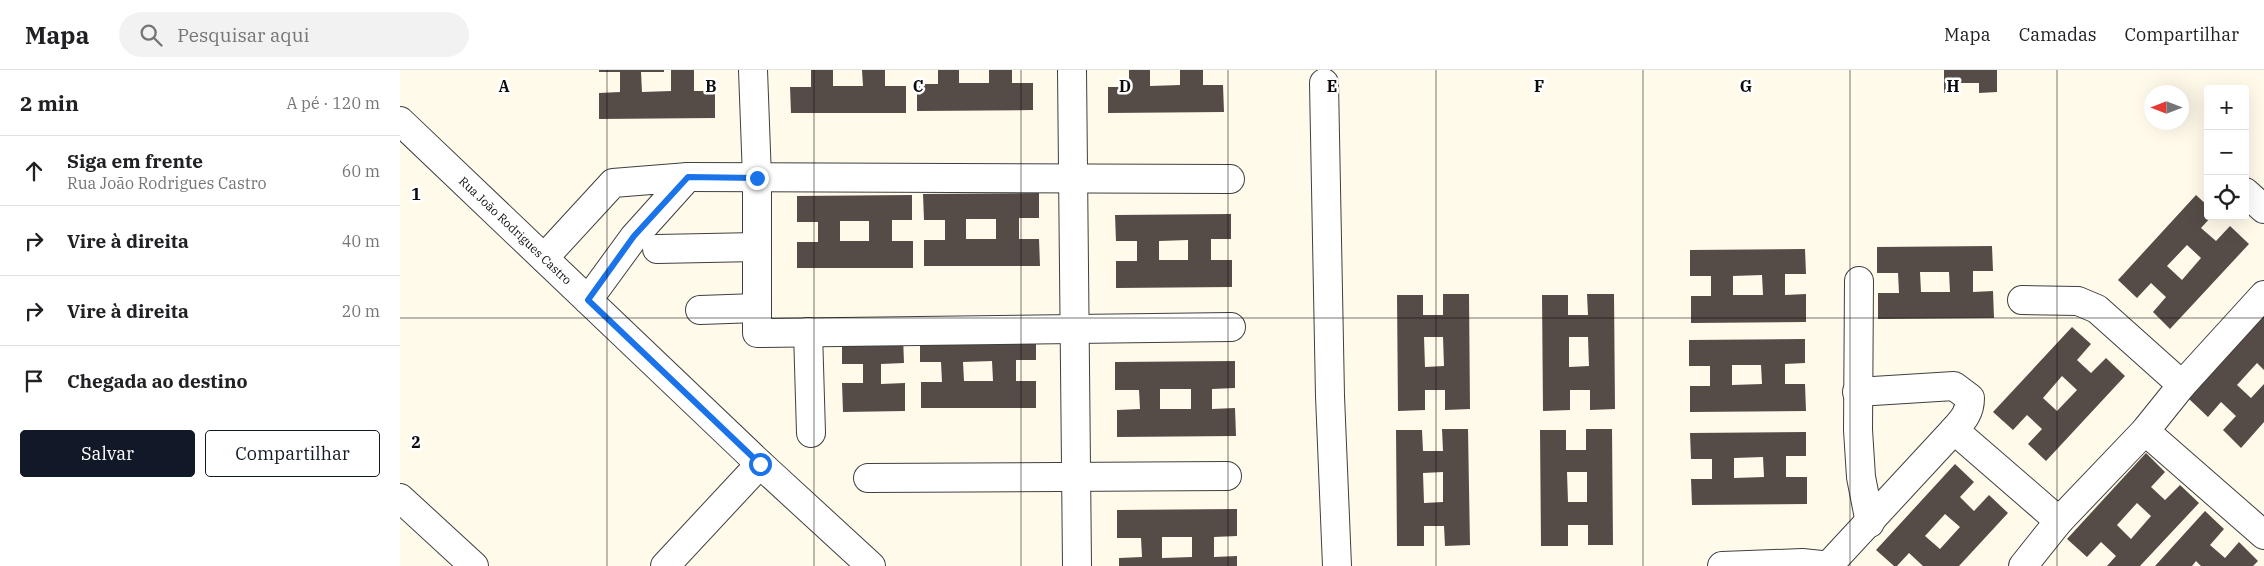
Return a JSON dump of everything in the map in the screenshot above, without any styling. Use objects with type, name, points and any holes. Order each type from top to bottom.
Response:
[{"type":"street","points":[[753,70],[757,178],[757,333],[1231,327]]},
{"type":"street","points":[[1072,70],[1077,566]]},
{"type":"street","points":[[1324,83],[1330,396],[1338,566]]},
{"type":"street","name":"Rua João Rodrigues Castro","points":[[400,120],[760,464],[871,566]]},
{"type":"street","points":[[588,300],[634,236],[688,177]]},
{"type":"street","points":[[544,258],[613,183],[688,177],[1072,180],[1230,179]]},
{"type":"street","points":[[2249,196],[2264,209]]},
{"type":"street","points":[[657,248],[757,247]]},
{"type":"street","points":[[1859,281],[1857,392],[1861,477],[1870,523]]},
{"type":"street","points":[[2023,566],[2059,521],[2145,431],[2182,385],[2264,295]]},
{"type":"street","points":[[2022,300],[2078,301],[2097,309],[2182,385]]},
{"type":"street","points":[[700,310],[757,308]]},
{"type":"street","points":[[808,332],[811,432]]},
{"type":"street","points":[[1722,566],[1802,563],[1830,566],[1966,417],[1970,408],[1970,398],[1964,390],[1954,386],[1857,392]]},
{"type":"street","points":[[1954,430],[2059,521]]},
{"type":"street","points":[[2145,431],[2264,535]]},
{"type":"street","points":[[665,566],[760,464]]},
{"type":"street","points":[[868,478],[1227,476]]},
{"type":"street","points":[[400,498],[474,566]]},
{"type":"building","points":[[599,70],[664,70],[664,72],[641,72],[642,92],[671,91],[671,70],[694,70],[694,91],[715,91],[715,118],[599,119],[599,93],[620,92],[620,72],[599,72]]},
{"type":"building","points":[[811,70],[833,70],[833,86],[863,86],[862,70],[885,70],[885,86],[906,86],[906,113],[791,113],[790,87],[811,87]]},
{"type":"building","points":[[938,70],[959,70],[959,83],[989,83],[989,70],[1012,70],[1012,83],[1033,83],[1033,110],[917,111],[917,84],[938,84]]},
{"type":"building","points":[[1129,70],[1150,70],[1150,86],[1180,85],[1180,70],[1203,70],[1203,85],[1223,85],[1224,112],[1108,113],[1108,87],[1129,87]]},
{"type":"building","points":[[1944,70],[1997,70],[1997,92],[1979,93],[1979,83],[1959,83],[1959,92],[1944,93]]},
{"type":"building","points":[[1039,193],[1039,218],[1019,218],[1019,239],[1039,239],[1040,266],[924,266],[924,240],[945,240],[945,220],[924,220],[923,194]],"holes":[[[966,219],[996,219],[996,239],[966,239]]]},
{"type":"building","points":[[912,195],[912,220],[892,220],[892,241],[913,241],[913,268],[797,268],[797,242],[818,242],[818,222],[797,222],[797,196]],"holes":[[[840,221],[869,221],[869,241],[840,241]]]},
{"type":"building","points":[[2196,195],[2204,202],[2204,220],[2208,220],[2201,228],[2216,241],[2230,226],[2249,244],[2170,329],[2153,312],[2166,297],[2151,283],[2137,298],[2118,280]],"holes":[[[2187,245],[2201,258],[2182,280],[2167,266]]]},
{"type":"building","points":[[1231,214],[1231,239],[1211,239],[1211,260],[1232,260],[1232,287],[1116,288],[1116,261],[1137,261],[1137,241],[1116,241],[1115,215]],"holes":[[[1188,240],[1188,260],[1159,260],[1159,241]]]},
{"type":"building","points":[[1992,246],[1993,271],[1973,271],[1973,292],[1993,291],[1994,318],[1878,319],[1878,293],[1899,293],[1898,273],[1877,273],[1877,247]],"holes":[[[1920,272],[1949,272],[1950,292],[1921,292]]]},
{"type":"building","points":[[1805,249],[1806,274],[1785,274],[1785,295],[1806,294],[1806,322],[1691,323],[1691,296],[1711,296],[1711,276],[1690,276],[1690,250]],"holes":[[[1762,275],[1763,295],[1733,295],[1733,276]]]},
{"type":"building","points":[[1443,294],[1469,294],[1470,409],[1445,410],[1445,390],[1425,390],[1425,410],[1398,411],[1397,295],[1423,295],[1423,315],[1443,315]],"holes":[[[1424,337],[1443,337],[1444,366],[1425,367]]]},
{"type":"building","points":[[1587,294],[1614,294],[1615,409],[1590,410],[1590,390],[1570,390],[1570,410],[1543,411],[1542,295],[1568,295],[1568,315],[1588,315]],"holes":[[[1569,337],[1588,337],[1589,366],[1569,367]]]},
{"type":"building","points":[[2264,316],[2264,370],[2257,363],[2237,385],[2251,398],[2264,384],[2264,422],[2241,448],[2223,430],[2236,416],[2221,402],[2208,417],[2188,398]]},
{"type":"building","points":[[2072,327],[2091,344],[2077,360],[2091,373],[2106,358],[2125,376],[2046,461],[2028,444],[2042,429],[2027,415],[2013,430],[1993,412]],"holes":[[[2062,376],[2077,390],[2057,411],[2043,398]]]},
{"type":"building","points":[[1036,335],[1036,360],[1016,360],[1016,381],[1036,381],[1036,408],[921,408],[921,382],[942,382],[941,362],[920,362],[920,336]],"holes":[[[992,361],[993,381],[964,381],[963,362]]]},
{"type":"building","points":[[903,336],[904,363],[881,364],[881,384],[905,383],[905,411],[843,412],[842,383],[863,383],[863,364],[842,364],[842,337]]},
{"type":"building","points":[[1805,339],[1805,363],[1785,364],[1785,384],[1805,384],[1806,411],[1690,412],[1690,386],[1710,386],[1710,366],[1689,366],[1689,340]],"holes":[[[1732,365],[1761,365],[1762,384],[1732,385]]]},
{"type":"building","points":[[1235,361],[1235,388],[1212,389],[1212,409],[1235,408],[1236,436],[1117,437],[1117,410],[1140,409],[1139,390],[1115,390],[1115,362]],"holes":[[[1160,389],[1191,389],[1191,409],[1160,409]]]},
{"type":"building","points":[[1442,429],[1468,429],[1470,545],[1445,546],[1444,526],[1424,526],[1424,546],[1397,546],[1396,430],[1422,430],[1423,451],[1443,451]],"holes":[[[1443,472],[1443,502],[1424,503],[1423,473]]]},
{"type":"building","points":[[1586,429],[1612,429],[1613,545],[1588,545],[1588,525],[1568,525],[1568,546],[1541,546],[1540,430],[1566,430],[1566,450],[1586,450]],"holes":[[[1567,472],[1587,472],[1587,502],[1568,502]]]},
{"type":"building","points":[[1806,432],[1806,456],[1786,456],[1786,477],[1807,477],[1807,504],[1692,505],[1691,479],[1712,479],[1712,459],[1691,459],[1690,433]],"holes":[[[1763,457],[1764,477],[1734,478],[1734,458]]]},
{"type":"building","points":[[2146,453],[2165,472],[2151,487],[2165,500],[2180,485],[2199,503],[2140,566],[2107,566],[2116,556],[2101,542],[2087,557],[2067,539]],"holes":[[[2137,503],[2151,516],[2131,539],[2117,525]]]},
{"type":"building","points":[[1955,464],[1974,482],[1960,497],[1974,511],[1989,495],[2008,513],[1959,566],[1923,566],[1909,553],[1897,566],[1894,566],[1876,550]],"holes":[[[1945,514],[1960,527],[1940,549],[1925,536]]]},
{"type":"building","points":[[1237,509],[1237,536],[1214,537],[1214,557],[1237,556],[1237,566],[1119,566],[1119,558],[1142,557],[1141,538],[1117,538],[1117,510]],"holes":[[[1162,537],[1192,537],[1192,557],[1162,558]]]},
{"type":"building","points":[[2205,511],[2224,529],[2210,545],[2225,558],[2239,542],[2258,561],[2253,566],[2201,566],[2196,561],[2192,566],[2155,566]]},
{"type":"route","points":[[757,178],[688,177],[634,236],[588,300],[760,464]]}]
